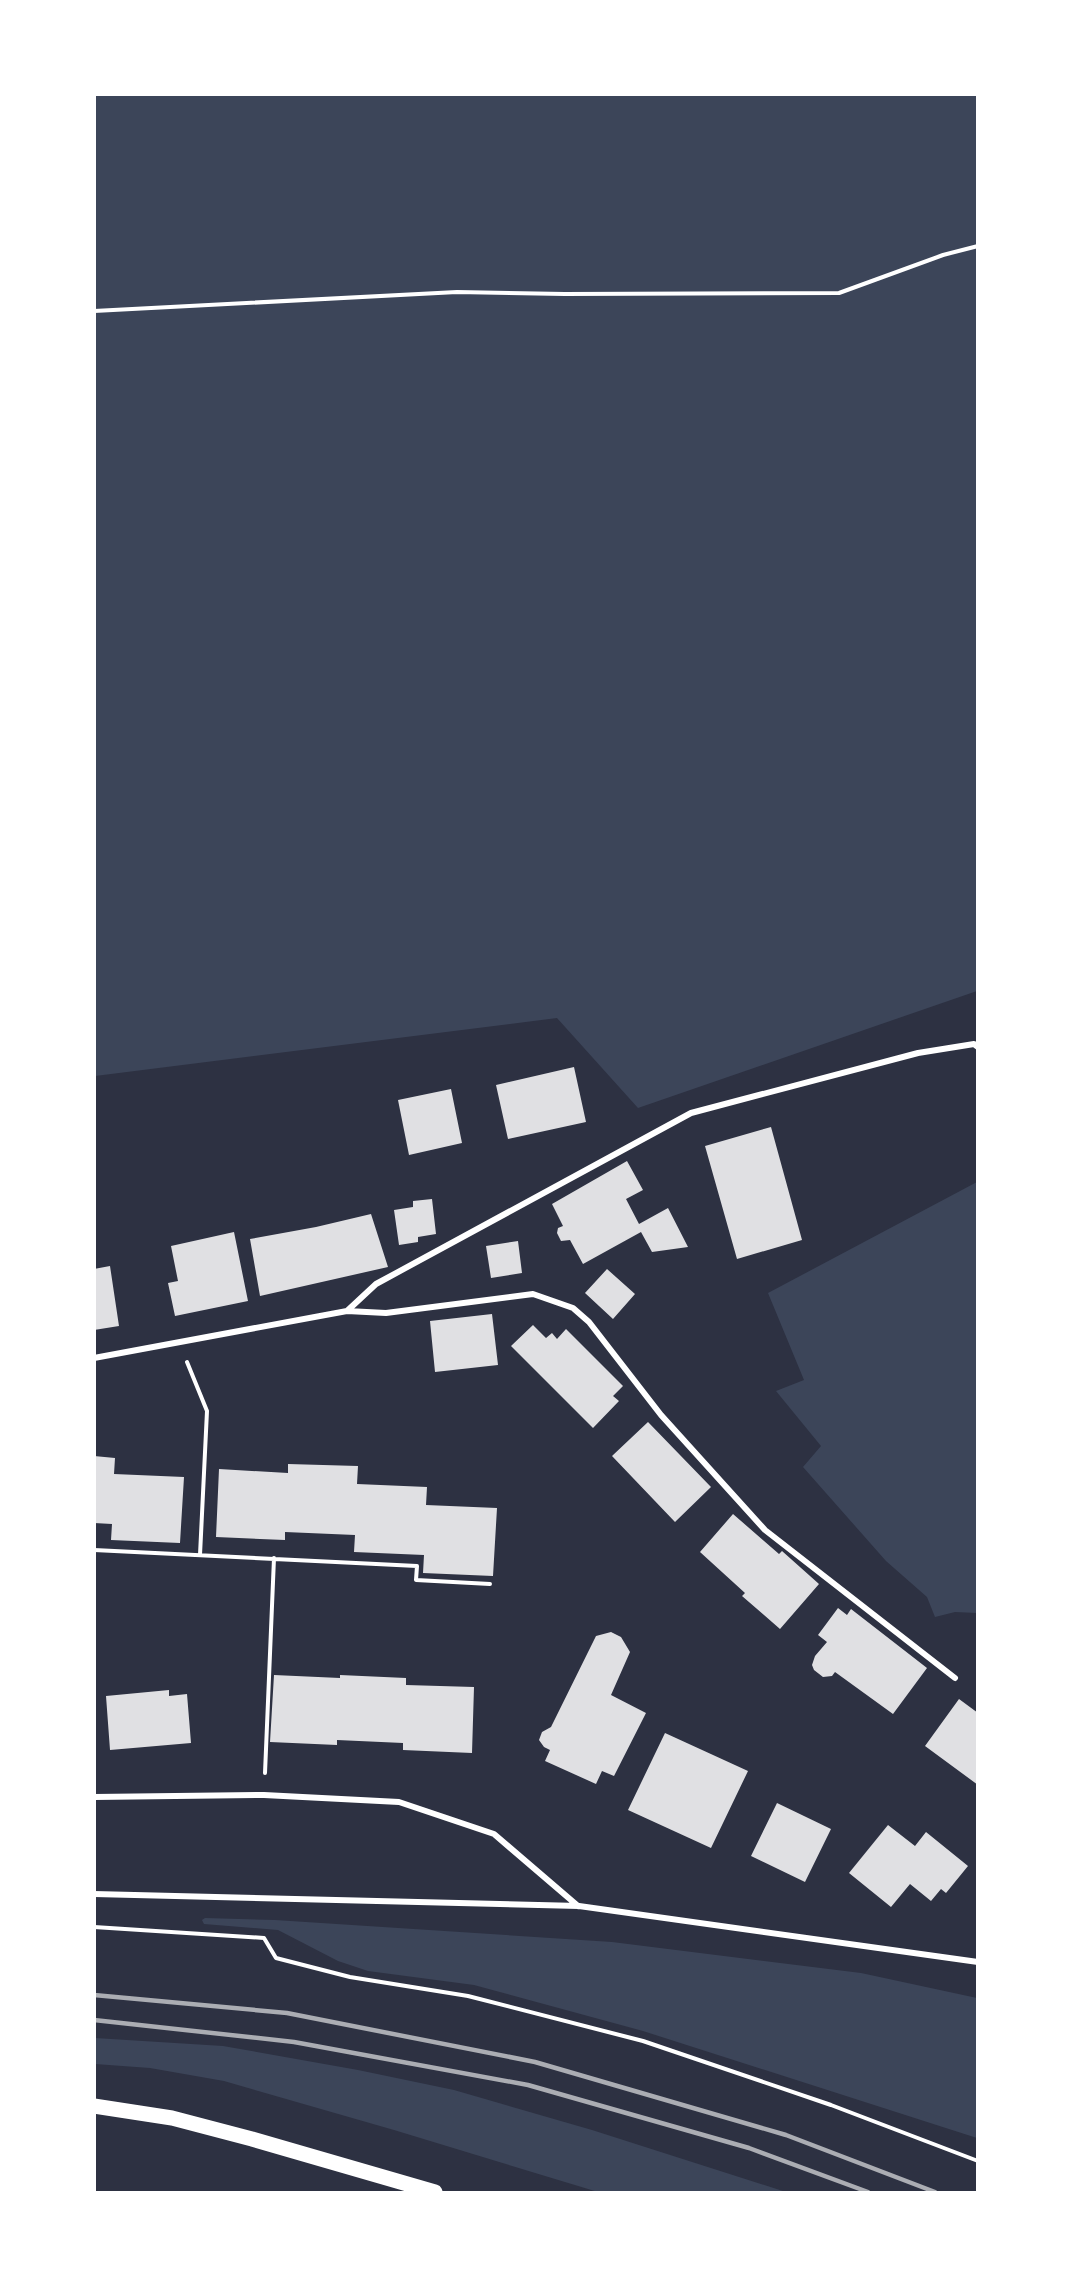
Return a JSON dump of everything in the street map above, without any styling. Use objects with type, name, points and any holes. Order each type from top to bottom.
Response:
[{"type":"main road","points":[[94,2106],[172,2118],[435,2193]]},
{"type":"street","points":[[347,1311],[376,1284],[691,1113],[918,1053],[974,1044],[978,1047]]},
{"type":"street","points":[[94,1358],[347,1311],[386,1313],[533,1294],[573,1308],[589,1322],[661,1415],[765,1530],[955,1678]]},
{"type":"street","points":[[94,1797],[264,1795],[399,1802],[494,1834],[579,1906]]},
{"type":"street","points":[[94,1894],[579,1906],[978,1962]]},
{"type":"path","points":[[94,311],[457,292],[839,293],[943,255],[978,246]]},
{"type":"path","points":[[179,1343],[207,1411],[200,1555]]},
{"type":"path","points":[[94,1550],[417,1566],[416,1580],[490,1584]]},
{"type":"path","points":[[264,1795],[274,1558]]},
{"type":"path","points":[[94,1927],[264,1938],[276,1958],[350,1977],[468,1996],[643,2041],[831,2105],[978,2161]]},
{"type":"shaded area","points":[[94,95],[977,95],[977,991],[638,1108],[557,1018],[95,1076]]},
{"type":"shaded area","points":[[977,1182],[977,1613],[955,1612],[935,1617],[927,1597],[886,1561],[803,1467],[821,1446],[776,1391],[804,1380],[768,1293]]},
{"type":"shaded area","points":[[205,1918],[275,1920],[612,1942],[861,1973],[977,1998],[977,2138],[643,2031],[474,1985],[368,1971],[338,1961],[278,1930],[204,1924],[202,1920]]},
{"type":"shaded area","points":[[95,2038],[223,2046],[454,2090],[592,2130],[786,2192],[598,2192],[224,2081],[150,2068],[95,2064]]},
{"type":"building","points":[[574,1067],[586,1122],[508,1139],[496,1085]]},
{"type":"building","points":[[451,1089],[462,1143],[409,1155],[398,1100]]},
{"type":"building","points":[[771,1127],[802,1240],[737,1259],[705,1146]]},
{"type":"building","points":[[627,1161],[643,1190],[626,1199],[639,1224],[668,1208],[688,1247],[652,1252],[641,1232],[583,1264],[570,1240],[561,1241],[557,1233],[558,1228],[563,1226],[552,1204]]},
{"type":"building","points":[[432,1199],[436,1234],[418,1237],[418,1242],[399,1245],[394,1210],[413,1207],[413,1201]]},
{"type":"building","points":[[371,1214],[388,1267],[260,1296],[250,1239]]},
{"type":"building","points":[[234,1232],[248,1301],[175,1316],[168,1283],[178,1281],[171,1246]]},
{"type":"building","points":[[518,1241],[522,1273],[491,1278],[486,1246]]},
{"type":"building","points":[[110,1266],[119,1326],[94,1330],[94,1269]]},
{"type":"building","points":[[607,1269],[635,1294],[613,1319],[585,1293]]},
{"type":"building","points":[[492,1314],[498,1365],[435,1372],[430,1321]]},
{"type":"building","points":[[533,1325],[546,1338],[552,1333],[557,1339],[566,1329],[623,1386],[613,1396],[619,1401],[593,1428],[511,1346]]},
{"type":"building","points":[[648,1422],[711,1487],[675,1522],[612,1456]]},
{"type":"building","points":[[94,1456],[115,1458],[114,1474],[184,1477],[180,1543],[111,1540],[112,1524],[94,1523]]},
{"type":"building","points":[[288,1464],[358,1466],[357,1484],[427,1487],[426,1505],[497,1508],[493,1576],[423,1573],[424,1555],[354,1552],[355,1535],[285,1532],[285,1540],[216,1537],[219,1469],[288,1473]]},
{"type":"building","points":[[733,1514],[779,1554],[782,1551],[819,1584],[780,1629],[742,1596],[745,1593],[700,1552]]},
{"type":"building","points":[[838,1608],[847,1615],[851,1609],[927,1668],[893,1714],[835,1672],[832,1676],[823,1677],[814,1670],[812,1665],[815,1656],[827,1642],[818,1635]]},
{"type":"building","points":[[611,1632],[621,1637],[630,1652],[611,1695],[646,1713],[614,1776],[602,1771],[596,1784],[545,1761],[550,1750],[544,1747],[539,1740],[542,1732],[551,1727],[596,1636]]},
{"type":"building","points":[[274,1675],[406,1678],[406,1685],[474,1687],[472,1753],[403,1750],[403,1743],[337,1740],[337,1745],[270,1742]]},
{"type":"building","points":[[169,1690],[169,1696],[187,1694],[191,1743],[110,1750],[106,1696]]},
{"type":"building","points":[[959,1699],[978,1713],[978,1785],[925,1746]]},
{"type":"building","points":[[665,1733],[748,1771],[711,1848],[628,1810]]},
{"type":"building","points":[[777,1803],[831,1829],[805,1882],[751,1856]]},
{"type":"building","points":[[888,1825],[915,1846],[926,1832],[968,1866],[946,1893],[941,1889],[931,1901],[910,1884],[891,1907],[849,1873]]},
{"type":"railway","points":[[94,1995],[287,2013],[535,2062],[786,2135],[935,2192]]},
{"type":"railway","points":[[94,2020],[294,2042],[528,2085],[749,2148],[868,2192]]}]
